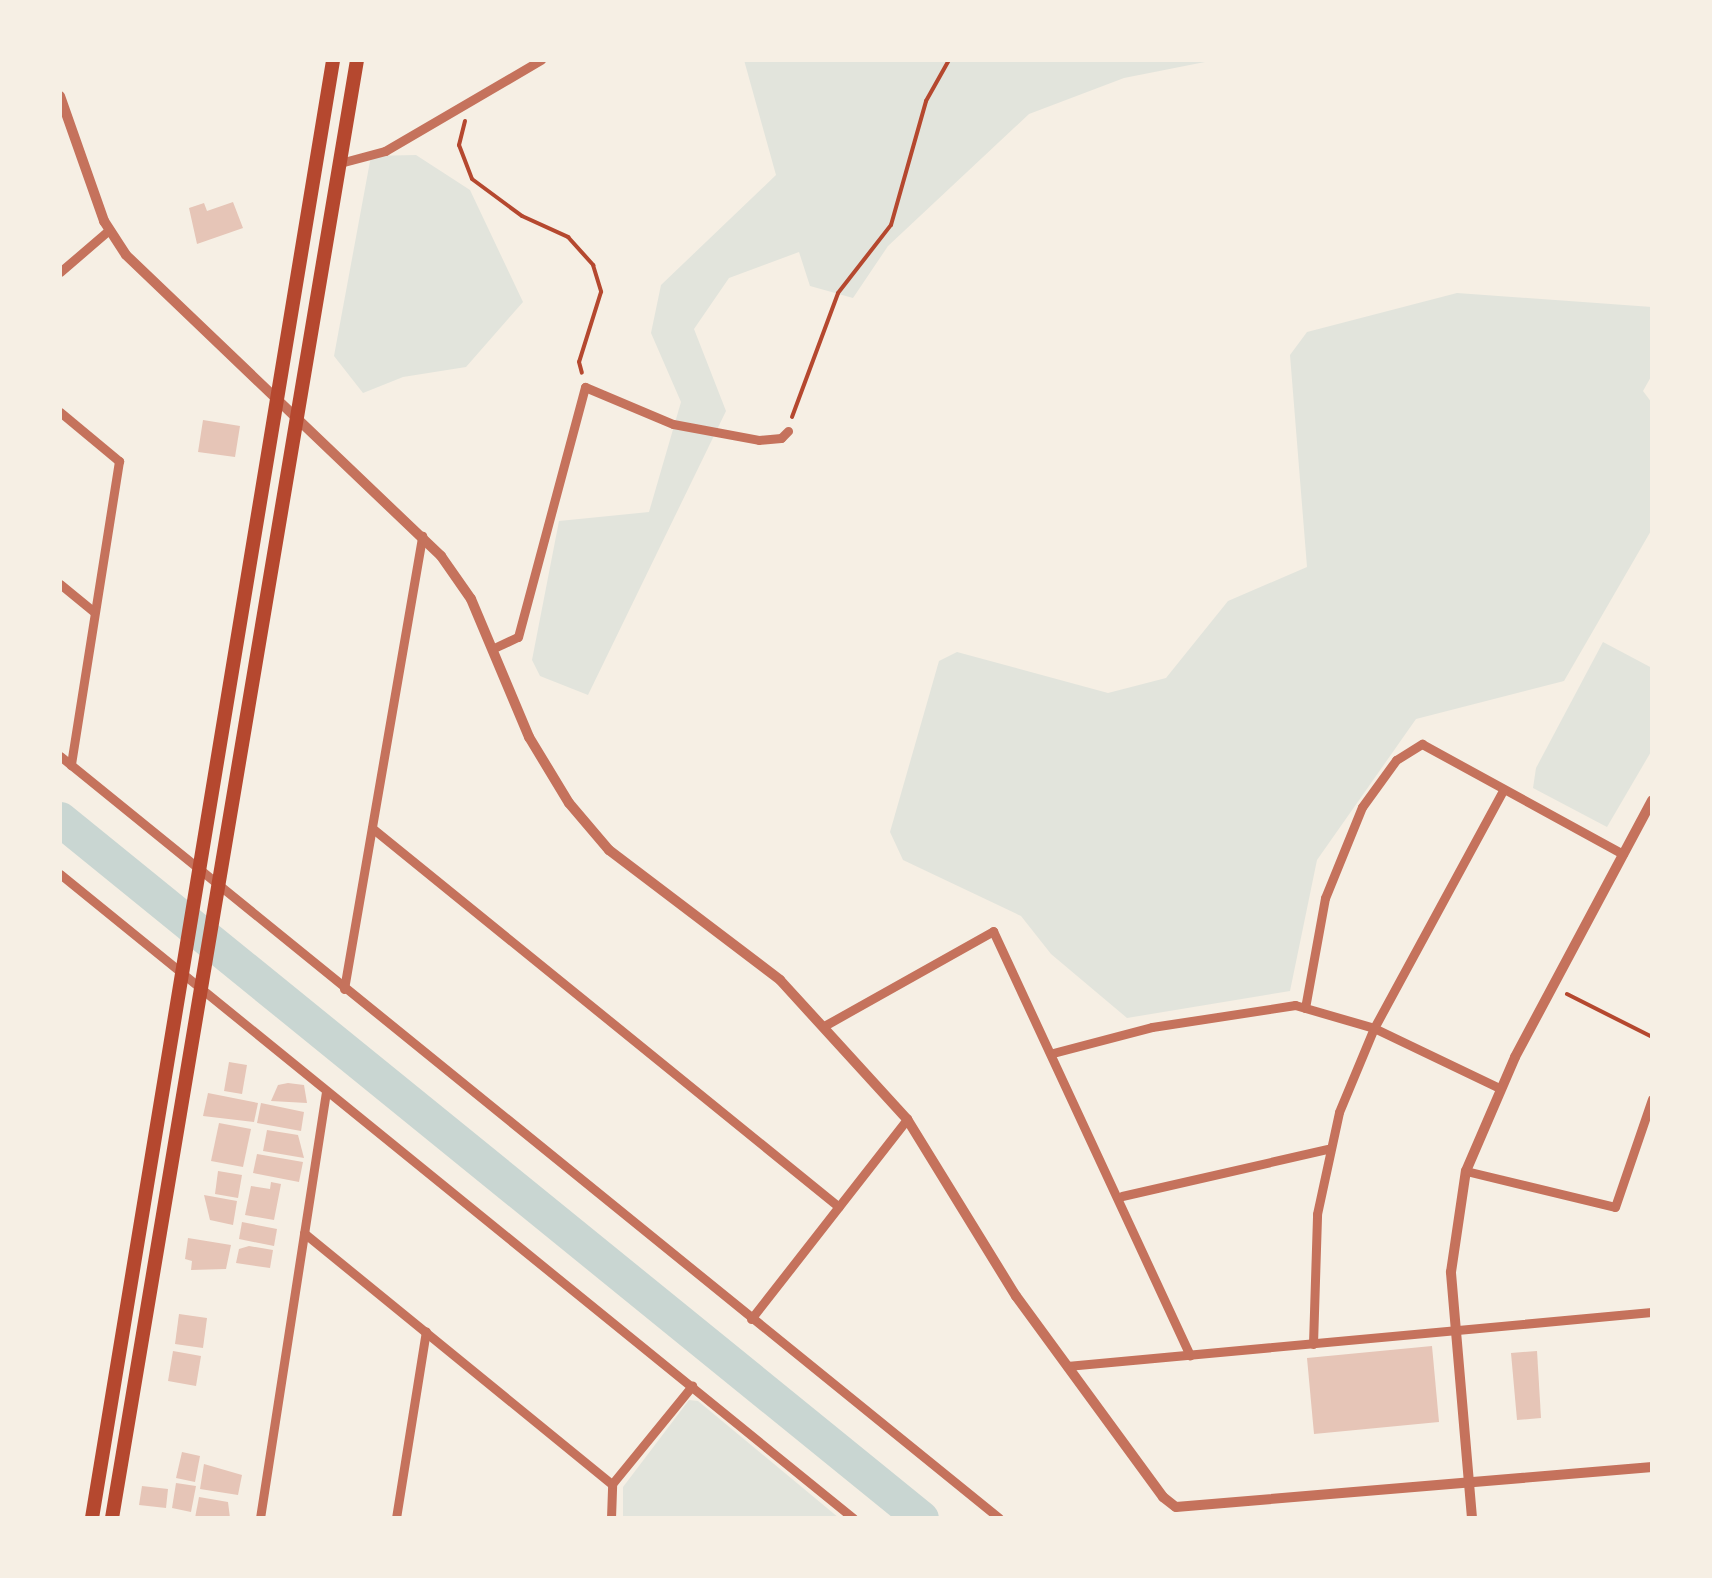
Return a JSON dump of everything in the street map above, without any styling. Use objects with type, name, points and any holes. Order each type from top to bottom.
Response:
[{"type":"main road","points":[[92,1518],[333,60]]},
{"type":"main road","points":[[112,1518],[358,60]]},
{"type":"street","points":[[340,163],[386,152],[473,96],[541,60]]},
{"type":"street","points":[[60,96],[109,230],[161,296],[422,536],[460,582],[494,648],[529,737],[594,836],[780,980],[907,1119],[1067,1366],[1176,1507],[1652,1467]]},
{"type":"street","points":[[60,272],[109,230]]},
{"type":"street","points":[[494,648],[518,637],[585,387],[673,424],[759,440],[781,438],[788,431]]},
{"type":"street","points":[[60,412],[119,461],[71,765]]},
{"type":"street","points":[[344,989],[422,536]]},
{"type":"street","points":[[60,584],[94,611]]},
{"type":"street","points":[[1306,1008],[1324,898],[1362,807],[1396,760],[1422,744],[1624,854]]},
{"type":"street","points":[[60,756],[999,1518]]},
{"type":"street","points":[[1312,1344],[1316,1214],[1328,1149],[1374,1028],[1503,790]]},
{"type":"street","points":[[1472,1518],[1451,1272],[1466,1171],[1499,1088],[1652,800]]},
{"type":"street","points":[[372,828],[838,1207]]},
{"type":"street","points":[[60,874],[853,1518]]},
{"type":"street","points":[[824,1026],[993,932],[1122,1196],[1190,1355]]},
{"type":"street","points":[[1052,1054],[1152,1027],[1306,1008],[1374,1028],[1499,1088]]},
{"type":"street","points":[[260,1518],[326,1091]]},
{"type":"street","points":[[1466,1171],[1615,1207],[1652,1100]]},
{"type":"street","points":[[750,1318],[907,1119]]},
{"type":"street","points":[[1122,1196],[1328,1149]]},
{"type":"street","points":[[304,1232],[612,1484]]},
{"type":"street","points":[[1067,1366],[1652,1312]]},
{"type":"street","points":[[396,1518],[426,1330]]},
{"type":"street","points":[[612,1518],[612,1484],[692,1386]]},
{"type":"path","points":[[788,431],[838,293],[891,226],[926,101],[949,60]]},
{"type":"path","points":[[473,96],[458,145],[472,179],[510,209],[568,237],[598,278],[598,308],[579,362],[585,387]]},
{"type":"path","points":[[1553,987],[1652,1037]]},
{"type":"shaded area","points":[[744,60],[1215,60],[1124,78],[1029,114],[888,246],[853,298],[810,286],[799,252],[729,278],[694,329],[726,411],[588,695],[540,676],[532,660],[559,521],[649,512],[681,402],[651,333],[661,285],[776,175]]},
{"type":"shaded area","points":[[416,155],[470,190],[523,302],[466,367],[403,377],[363,393],[334,356],[371,156]]},
{"type":"shaded area","points":[[1457,293],[1652,307],[1652,375],[1643,391],[1652,403],[1652,529],[1564,681],[1416,719],[1317,860],[1290,991],[1127,1018],[1051,954],[1021,916],[903,860],[890,832],[939,661],[957,652],[1108,693],[1166,678],[1228,601],[1307,567],[1290,355],[1307,332]]},
{"type":"shaded area","points":[[1603,642],[1652,668],[1652,750],[1607,827],[1533,788],[1536,768]]},
{"type":"shaded area","points":[[689,1400],[698,1401],[839,1518],[623,1518],[623,1487]]},
{"type":"building","points":[[233,202],[243,228],[197,244],[189,208],[204,203],[207,211]]},
{"type":"building","points":[[203,420],[240,426],[235,457],[198,452]]},
{"type":"building","points":[[229,1062],[247,1065],[242,1094],[224,1091]]},
{"type":"building","points":[[278,1085],[304,1085],[307,1103],[271,1101]]},
{"type":"building","points":[[208,1093],[258,1103],[254,1122],[203,1116]]},
{"type":"building","points":[[261,1103],[304,1112],[301,1131],[257,1123]]},
{"type":"building","points":[[219,1123],[251,1129],[243,1167],[211,1161]]},
{"type":"building","points":[[267,1130],[298,1135],[304,1158],[263,1151]]},
{"type":"building","points":[[257,1154],[303,1162],[299,1182],[253,1173]]},
{"type":"building","points":[[218,1171],[242,1175],[238,1198],[215,1194]]},
{"type":"building","points":[[271,1182],[281,1184],[274,1220],[245,1215],[251,1186],[270,1189]]},
{"type":"building","points":[[204,1195],[237,1201],[233,1225],[210,1220]]},
{"type":"building","points":[[242,1222],[277,1229],[274,1246],[239,1239]]},
{"type":"building","points":[[188,1238],[231,1245],[226,1269],[191,1270],[192,1261],[185,1259]]},
{"type":"building","points":[[249,1246],[273,1250],[270,1268],[236,1263],[239,1249]]},
{"type":"building","points":[[179,1314],[207,1318],[203,1348],[175,1344]]},
{"type":"building","points":[[1432,1346],[1439,1422],[1314,1434],[1307,1358]]},
{"type":"building","points":[[173,1351],[201,1356],[196,1386],[168,1381]]},
{"type":"building","points":[[1537,1351],[1541,1418],[1517,1420],[1511,1353]]},
{"type":"building","points":[[182,1452],[200,1456],[195,1482],[176,1478]]},
{"type":"building","points":[[204,1464],[242,1475],[238,1495],[200,1489]]},
{"type":"building","points":[[176,1483],[196,1486],[191,1512],[172,1508]]},
{"type":"building","points":[[142,1486],[168,1489],[166,1508],[139,1505]]},
{"type":"building","points":[[199,1497],[228,1502],[230,1518],[195,1518]]},
{"type":"waterway","points":[[60,819],[921,1518]]}]
